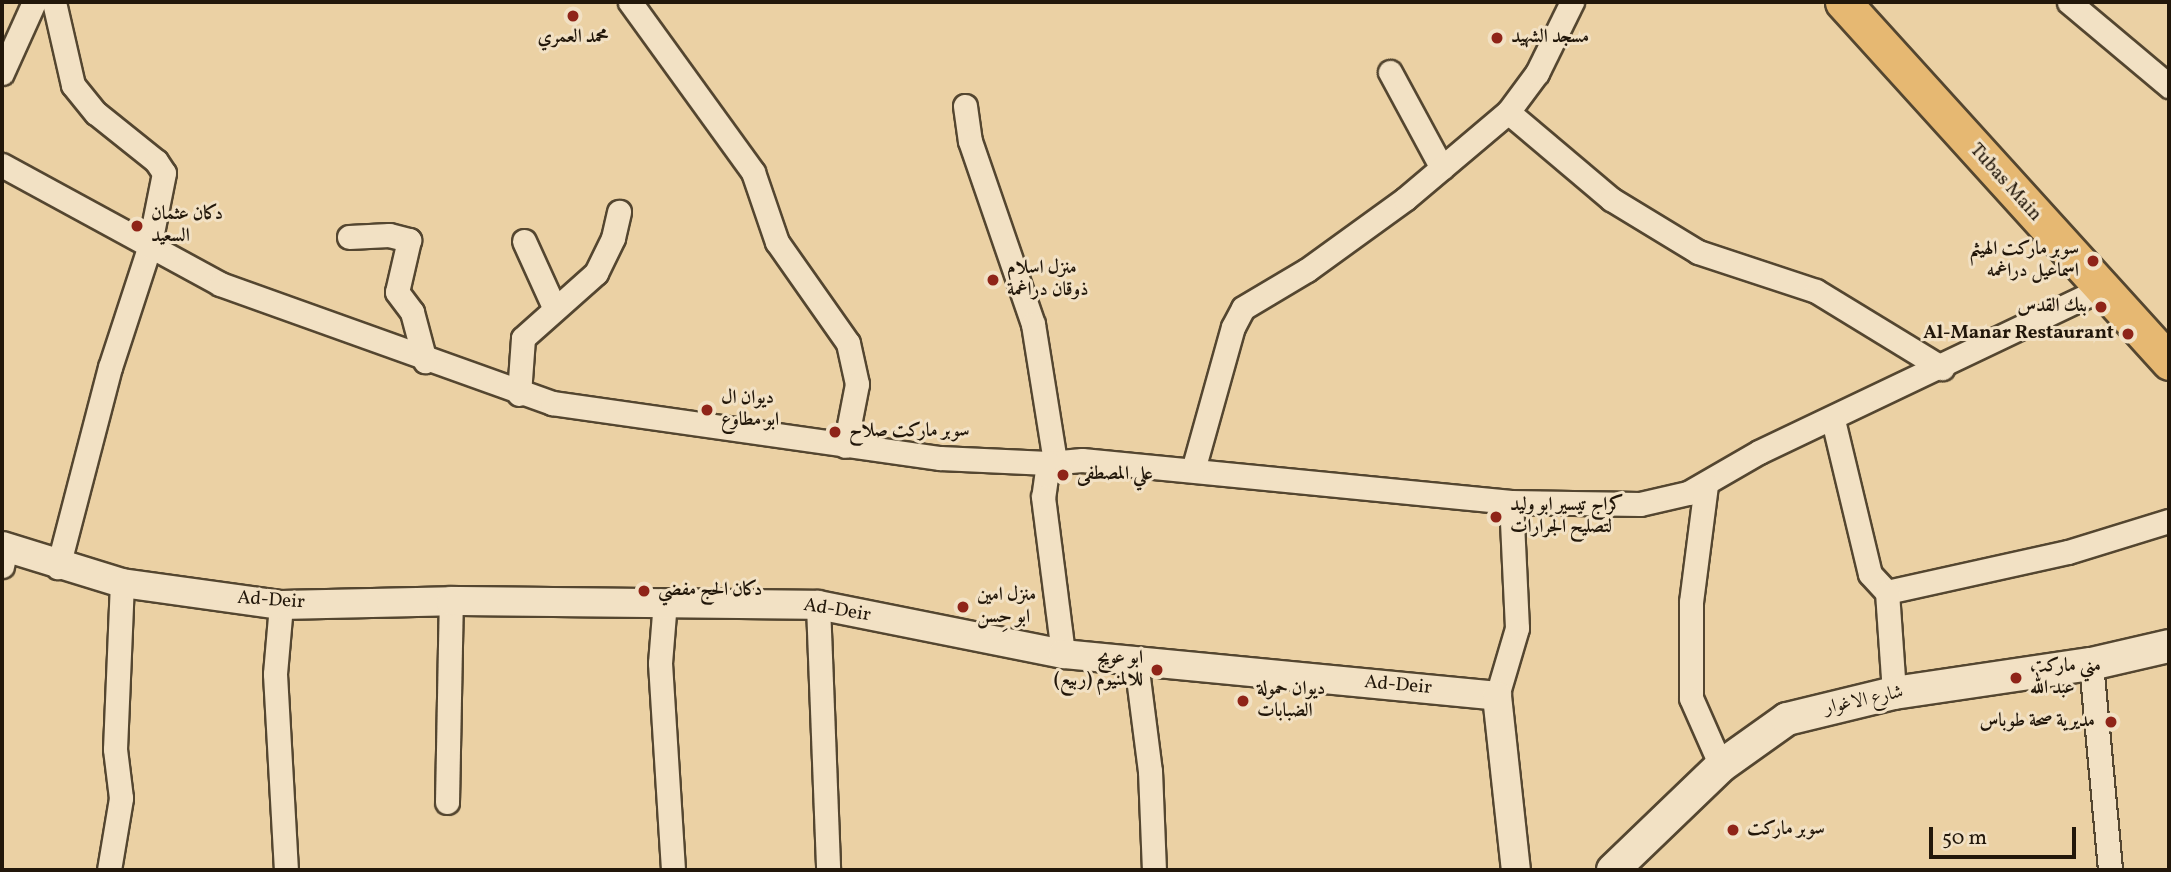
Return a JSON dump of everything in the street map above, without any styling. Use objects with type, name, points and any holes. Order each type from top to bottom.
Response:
[{"type":"main road","name":"Tubas Main","points":[[1843,2],[2169,362]]},
{"type":"main road","name":"شارع الاغوار","points":[[1625,865],[1721,766],[1787,719],[1894,693],[2091,664],[2169,646]]},
{"type":"street","points":[[2,73],[34,2]]},
{"type":"street","points":[[54,2],[72,85],[96,113],[156,161],[164,173],[149,248],[110,367],[58,566]]},
{"type":"street","points":[[629,2],[753,172],[776,242],[848,343],[857,384],[845,446]]},
{"type":"street","points":[[1193,470],[1233,327],[1243,308],[1319,261],[1442,168],[1508,112],[1537,73],[1572,2]]},
{"type":"street","points":[[2069,2],[2169,86]]},
{"type":"street","points":[[1390,72],[1442,168]]},
{"type":"street","points":[[965,106],[970,141],[1033,324],[1051,462],[1043,496],[1063,654]]},
{"type":"street","points":[[1508,112],[1611,199],[1698,253],[1816,291],[1942,368]]},
{"type":"street","points":[[2,164],[149,248],[247,296],[519,394],[579,408],[940,458],[1051,462],[1082,460],[1511,502],[1640,504],[1677,497],[1706,485],[1759,452],[1833,420],[2101,289]]},
{"type":"street","points":[[519,394],[523,338],[554,307],[596,273],[613,238],[619,212]]},
{"type":"street","points":[[349,237],[389,235],[409,240],[397,292],[412,312],[425,361]]},
{"type":"street","points":[[524,241],[554,307]]},
{"type":"street","points":[[1833,420],[1870,574],[1888,592],[1894,693]]},
{"type":"street","points":[[1706,485],[1690,602],[1691,698],[1721,766]]},
{"type":"street","points":[[1511,502],[1517,628],[1497,696],[1516,870]]},
{"type":"street","points":[[1888,592],[2068,552],[2169,521]]},
{"type":"street","name":"Ad-Deir","points":[[3,553],[122,583],[281,605],[451,601],[665,601],[818,605],[1063,654],[1497,696]]},
{"type":"street","points":[[109,870],[121,798],[115,749],[122,583]]},
{"type":"street","points":[[447,803],[451,601]]},
{"type":"street","points":[[665,601],[660,663],[673,870]]},
{"type":"street","points":[[281,605],[275,674],[286,870]]},
{"type":"street","points":[[818,605],[828,870]]},
{"type":"street","points":[[1136,662],[1150,771],[1154,870]]},
{"type":"street","points":[[2091,664],[2110,870]]},
{"type":"place","name":"محمد العمري","points":[[573,16]]},
{"type":"place","name":"مسجد الشهيد","points":[[1497,38]]},
{"type":"place","name":"دكان عثمان السعيد","points":[[137,226]]},
{"type":"place","name":"سوبر ماركت الهيثم اسماعيل دراغمه","points":[[2093,261]]},
{"type":"place","name":"منزل اسلام ذوقان دراغمة","points":[[993,280]]},
{"type":"place","name":"بنك القدس","points":[[2101,307]]},
{"type":"place","name":"Al-Manar Restaurant","points":[[2128,334]]},
{"type":"place","name":"ديوان ال ابو مطاوع","points":[[707,410]]},
{"type":"place","name":"سوبر ماركت صلاح","points":[[835,432]]},
{"type":"place","name":"علي المصطفى","points":[[1063,475]]},
{"type":"place","name":"كراج تيسير ابو وليد لتصليح الجرارات","points":[[1496,517]]},
{"type":"place","name":"دكان الحج مفضي","points":[[644,591]]},
{"type":"place","name":"منزل امين ابو حِسن","points":[[963,607]]},
{"type":"place","name":"ابو عويج للالمنيوم (ربيع)","points":[[1157,670]]},
{"type":"place","name":"مني ماركت عبد الله","points":[[2016,678]]},
{"type":"place","name":"ديوان حمولة الضبابات","points":[[1243,701]]},
{"type":"place","name":"مديرية صحة طوباس","points":[[2111,722]]},
{"type":"place","name":"سوبر ماركت","points":[[1733,830]]}]
